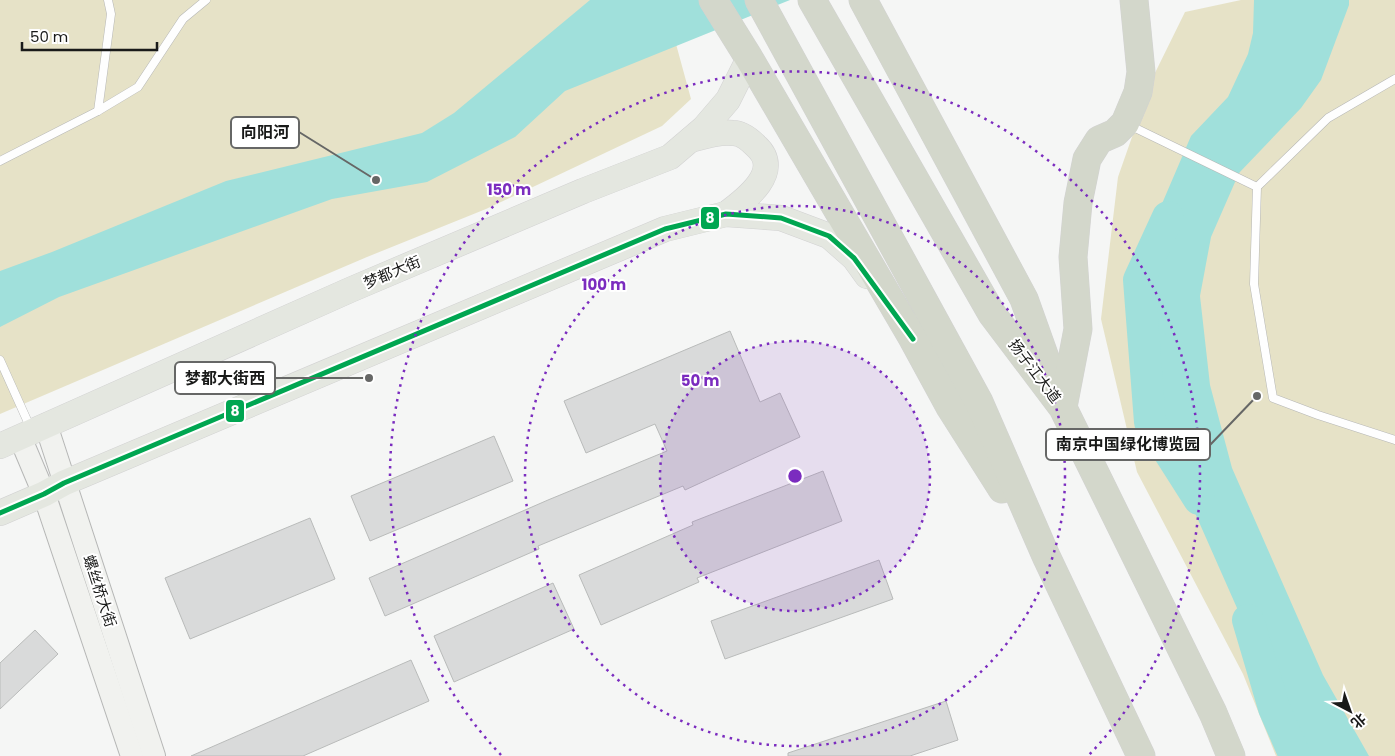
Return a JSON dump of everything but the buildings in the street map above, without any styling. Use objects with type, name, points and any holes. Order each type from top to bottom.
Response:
[{"type":"highway","points":[[713,0],[913,339],[950,407],[1046,556]]},
{"type":"highway","points":[[759,0],[980,402],[1046,556],[1141,756]]},
{"type":"highway","points":[[863,0],[1024,298],[1063,408]]},
{"type":"highway","points":[[1063,408],[1078,329],[1073,257],[1078,203],[1087,159],[1100,140],[1115,133],[1125,123],[1138,92],[1141,72],[1134,0]]},
{"type":"highway","name":"扬子江大道","points":[[816,8],[992,314],[1063,408],[1213,713],[1231,756]]},
{"type":"main road","name":"梦都大街","points":[[24,435],[190,363],[350,290],[583,191],[670,157],[704,128],[728,100],[743,48]]},
{"type":"main road","points":[[690,140],[716,133],[735,133],[759,148],[764,158],[765,170],[760,183],[746,199],[726,214]]},
{"type":"main road","points":[[0,513],[54,488],[664,229],[726,214],[781,218],[829,236],[854,258],[913,339]]},
{"type":"street","name":"螺丝桥大街","points":[[24,435],[54,488],[154,756]]},
{"type":"street","name":"螺丝桥大街","points":[[54,488],[132,756]]},
{"type":"lane","points":[[98,111],[111,14],[108,0]]},
{"type":"lane","points":[[0,161],[98,111],[138,87],[184,19],[206,0]]},
{"type":"lane","points":[[1395,79],[1328,118],[1257,187],[1254,284],[1273,398],[1318,416],[1395,440]]},
{"type":"lane","points":[[1125,123],[1257,187]]},
{"type":"lane","points":[[0,360],[24,435]]},
{"type":"shaded area","points":[[0,0],[664,0],[691,99],[662,126],[486,209],[367,257],[0,414]]},
{"type":"shaded area","points":[[1241,0],[1395,0],[1395,756],[1276,756],[1243,674],[1137,472],[1101,319],[1118,177],[1153,77],[1185,12]]},
{"type":"water","points":[[590,0],[790,0],[565,91],[515,137],[427,182],[332,199],[59,297],[0,327],[0,271],[52,252],[226,181],[422,133],[454,113]]},
{"type":"water","points":[[1254,0],[1349,0],[1349,5],[1321,80],[1301,108],[1239,173],[1211,237],[1200,296],[1210,385],[1232,468],[1323,675],[1369,756],[1309,756],[1275,694],[1180,479],[1156,388],[1145,280],[1158,213],[1191,136],[1228,97],[1248,54],[1253,33]]},
{"type":"waterway","points":[[1168,217],[1139,280],[1150,422],[1199,499]]},
{"type":"waterway","points":[[1248,620],[1274,708],[1295,756]]},
{"type":"transit line","name":"8","points":[[0,513],[64,483],[665,229],[726,214],[781,218],[829,236],[854,258],[913,339]]},
{"type":"place","name":"向阳河","points":[[376,180]]},
{"type":"place","name":"梦都大街西","points":[[369,378]]},
{"type":"place","name":"南京中国绿化博览园","points":[[1257,396]]}]
